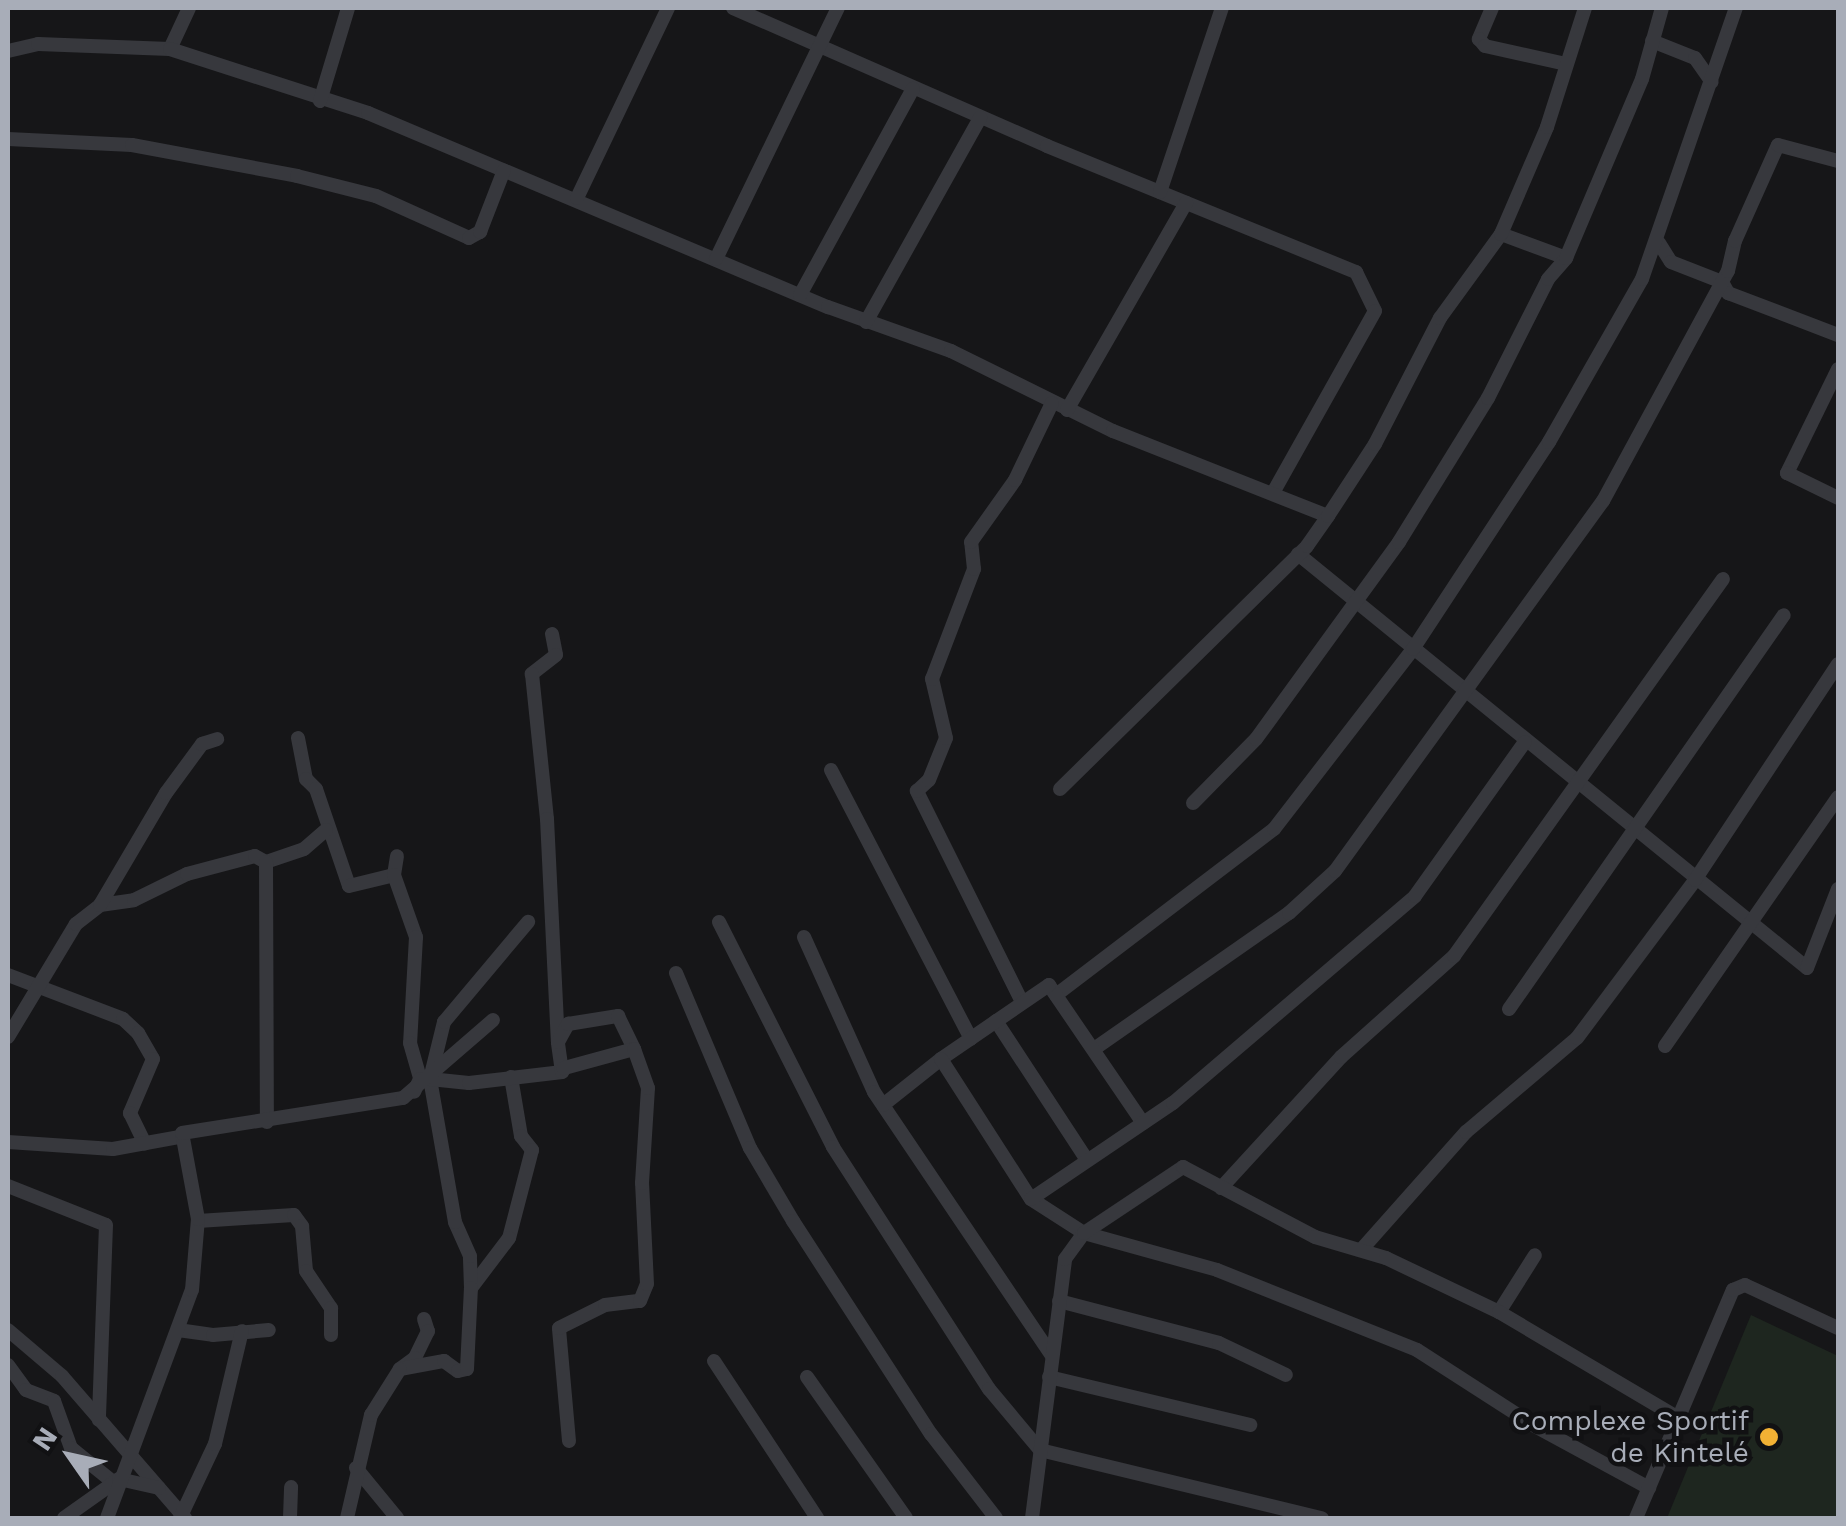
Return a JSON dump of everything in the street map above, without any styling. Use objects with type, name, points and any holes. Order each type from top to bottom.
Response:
[{"type":"street","points":[[170,49],[189,8]]},
{"type":"street","points":[[320,101],[348,8]]},
{"type":"street","points":[[577,198],[668,8]]},
{"type":"street","points":[[733,8],[764,14],[820,47],[980,118],[1356,272],[1372,294],[1375,311],[1274,493]]},
{"type":"street","points":[[716,259],[838,8]]},
{"type":"street","points":[[1160,192],[1222,8]]},
{"type":"street","points":[[1492,8],[1480,39],[1485,46],[1566,64]]},
{"type":"street","points":[[1060,790],[1298,554],[1328,516],[1375,444],[1440,318],[1500,234],[1585,8]]},
{"type":"street","points":[[1194,803],[1256,739],[1356,602],[1488,398],[1548,278],[1566,258],[1662,8]]},
{"type":"street","points":[[1056,995],[1274,828],[1413,649],[1549,442],[1659,244],[1736,8]]},
{"type":"street","points":[[1652,41],[1695,58],[1712,82]]},
{"type":"street","points":[[8,51],[38,44],[170,49],[320,101],[577,198],[800,295],[951,351],[1067,410],[1328,516]]},
{"type":"street","points":[[800,295],[914,89]]},
{"type":"street","points":[[866,322],[980,118]]},
{"type":"street","points":[[8,139],[132,145],[297,176],[376,196],[469,238],[480,232],[504,170]]},
{"type":"street","points":[[1094,1049],[1290,913],[1335,871],[1468,694],[1603,502],[1722,290],[1778,145],[1838,161]]},
{"type":"street","points":[[1067,410],[1186,203]]},
{"type":"street","points":[[1500,234],[1566,258]]},
{"type":"street","points":[[1659,244],[1671,262],[1722,290],[1838,335]]},
{"type":"street","points":[[1838,368],[1787,474],[1838,498]]},
{"type":"street","points":[[1022,1002],[916,791],[929,780],[946,738],[932,679],[974,569],[971,542],[1015,480],[1052,403]]},
{"type":"street","points":[[1298,554],[1577,786],[1806,968],[1838,889]]},
{"type":"street","points":[[1221,1188],[1341,1058],[1454,956],[1722,579]]},
{"type":"street","points":[[1509,1009],[1636,833],[1784,615]]},
{"type":"street","points":[[552,634],[556,655],[532,674],[548,819],[558,1042],[564,1068]]},
{"type":"street","points":[[1362,1249],[1466,1132],[1577,1038],[1694,880],[1838,664]]},
{"type":"street","points":[[8,1037],[76,924],[100,905],[166,793],[202,744],[217,738]]},
{"type":"street","points":[[298,738],[326,830],[349,886],[394,875]]},
{"type":"street","points":[[1031,1199],[1143,1123],[1415,896],[1525,742]]},
{"type":"street","points":[[831,770],[971,1039]]},
{"type":"street","points":[[1665,1046],[1753,926],[1838,797]]},
{"type":"street","points":[[100,905],[134,900],[187,874],[254,856],[266,862],[304,849],[326,830]]},
{"type":"street","points":[[396,856],[394,875],[416,937],[410,1043],[420,1079],[414,1092]]},
{"type":"street","points":[[266,862],[267,1122]]},
{"type":"street","points":[[400,1370],[444,1360],[458,1371],[467,1369],[470,1256],[455,1222],[430,1079],[444,1022],[528,922]]},
{"type":"street","points":[[720,922],[833,1147],[989,1389],[1040,1450],[1322,1518]]},
{"type":"street","points":[[804,937],[883,1104],[1052,1357]]},
{"type":"street","points":[[676,973],[750,1148],[784,1206],[931,1434],[996,1518]]},
{"type":"street","points":[[8,975],[124,1019],[138,1033],[153,1058],[130,1113],[152,1142]]},
{"type":"street","points":[[883,1104],[1049,985],[1143,1123]]},
{"type":"street","points":[[558,1042],[574,1020],[618,1016],[648,1088],[642,1183],[647,1284],[640,1301],[606,1305],[559,1328],[569,1441]]},
{"type":"street","points":[[64,1518],[88,1497],[116,1481],[132,1461],[192,1290],[198,1221],[181,1145],[189,1130],[383,1104],[414,1092],[493,1020]]},
{"type":"street","points":[[996,1021],[1087,1160]]},
{"type":"street","points":[[430,1079],[470,1083],[511,1076],[536,1078],[634,1048]]},
{"type":"street","points":[[942,1060],[1031,1199],[1084,1233],[1217,1270],[1417,1350],[1534,1426],[1649,1488]]},
{"type":"street","points":[[471,1288],[510,1238],[532,1150],[521,1136],[511,1076]]},
{"type":"street","points":[[8,1142],[114,1149],[152,1142],[181,1145]]},
{"type":"street","points":[[1032,1518],[1065,1259],[1084,1233],[1183,1167],[1315,1237],[1362,1249],[1499,1312],[1678,1418]]},
{"type":"street","points":[[8,1186],[106,1224],[99,1420]]},
{"type":"street","points":[[198,1221],[294,1214],[302,1226],[306,1271],[330,1308],[331,1335]]},
{"type":"street","points":[[1499,1312],[1535,1255]]},
{"type":"street","points":[[1636,1518],[1738,1286],[1838,1328]]},
{"type":"street","points":[[1059,1301],[1220,1343],[1286,1375]]},
{"type":"street","points":[[347,1518],[374,1404],[421,1345],[424,1319]]},
{"type":"street","points":[[8,1330],[62,1376],[182,1516],[215,1444],[242,1331]]},
{"type":"street","points":[[178,1330],[270,1330]]},
{"type":"street","points":[[714,1361],[817,1518]]},
{"type":"street","points":[[8,1366],[26,1390],[54,1401],[71,1448],[116,1481],[159,1488]]},
{"type":"street","points":[[807,1377],[906,1518]]},
{"type":"street","points":[[1050,1377],[1250,1425]]},
{"type":"street","points":[[356,1468],[397,1518]]},
{"type":"street","points":[[106,1518],[116,1481]]},
{"type":"street","points":[[290,1518],[291,1487]]},
{"type":"street","points":[[88,1497],[98,1518]]},
{"type":"shaded area","name":"Complexe Sportif de Kintelé","points":[[1751,1315],[1838,1356],[1838,1518],[1667,1518]]},
{"type":"place","name":"Complexe Sportif de Kintelé","points":[[1769,1437]]}]
